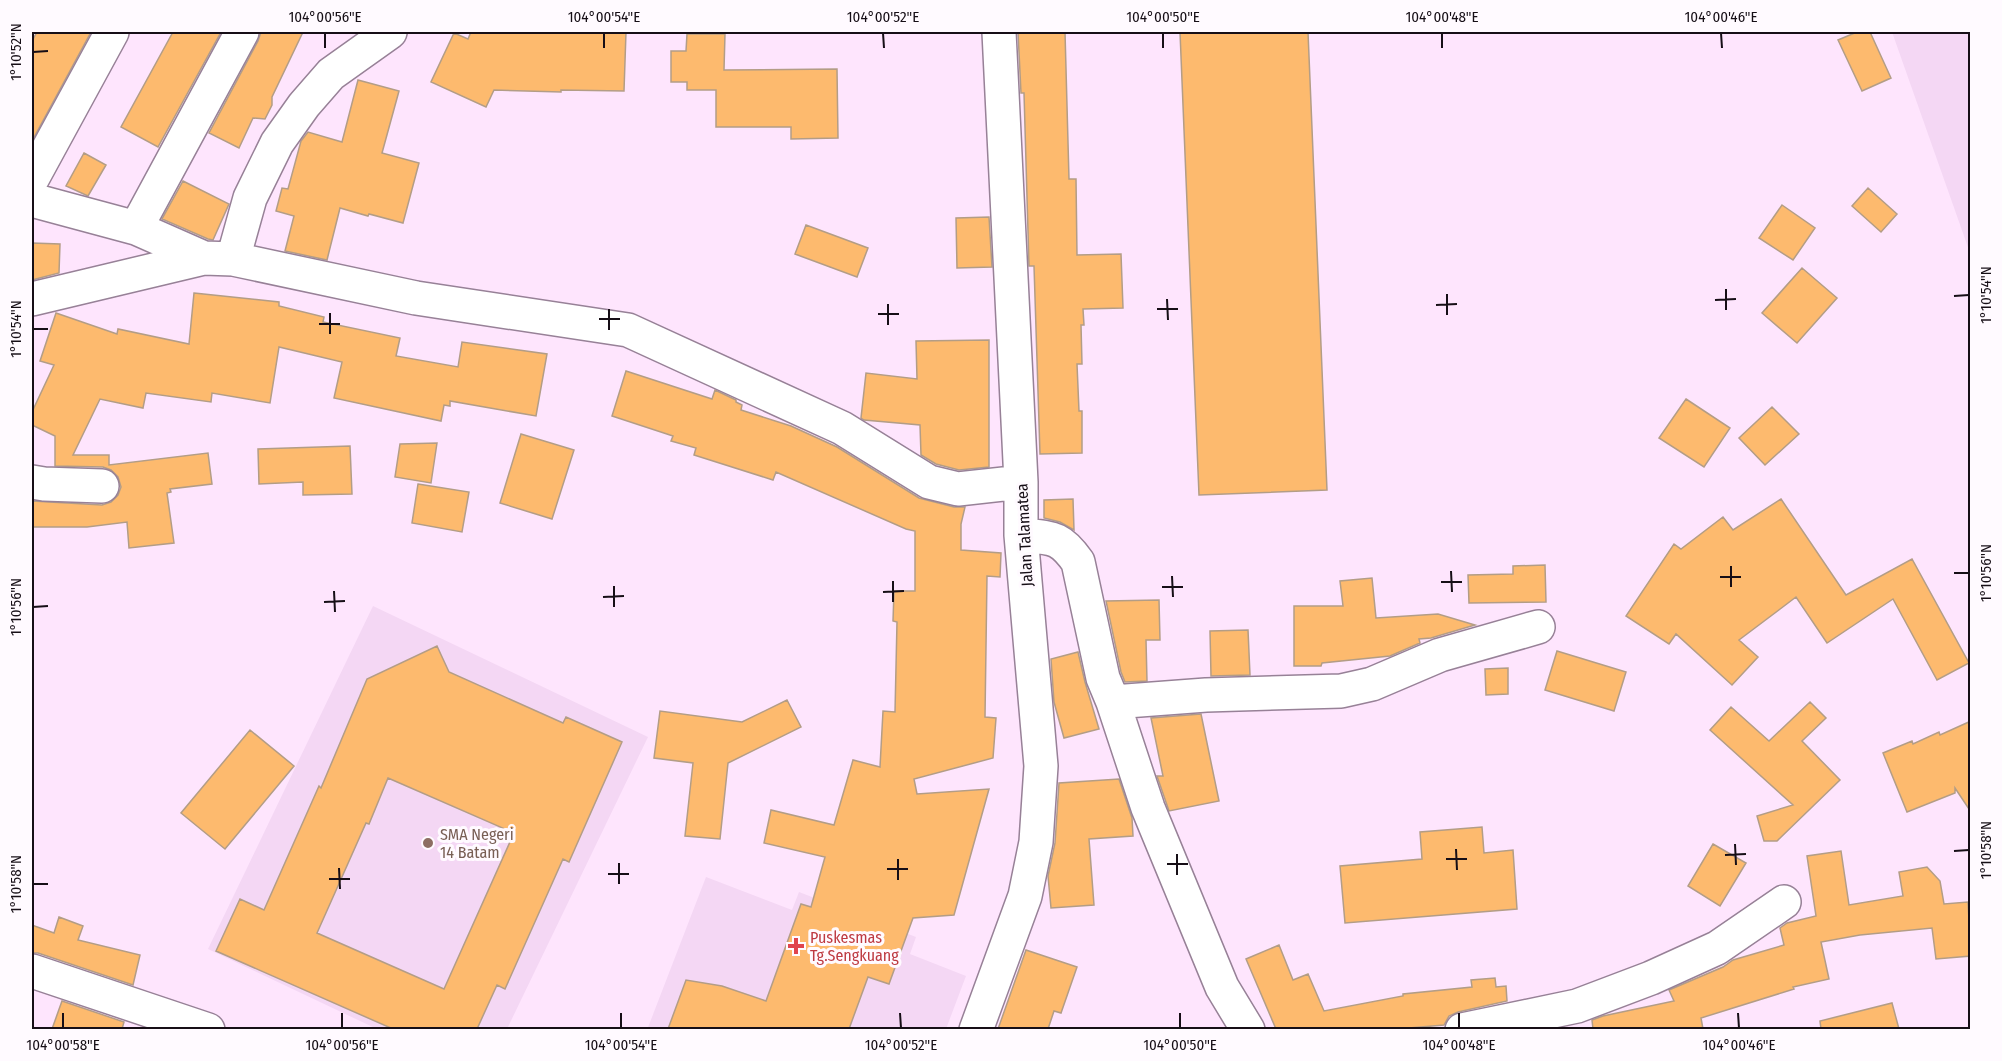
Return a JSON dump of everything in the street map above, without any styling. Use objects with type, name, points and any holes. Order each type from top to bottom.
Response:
[{"type":"street","points":[[32,180],[112,32]]},
{"type":"street","points":[[136,228],[242,32]]},
{"type":"street","points":[[219,259],[277,143],[304,105],[331,74],[390,32]]},
{"type":"street","name":"Jalan Talamatea","points":[[976,1029],[1025,896],[1036,842],[1041,766],[1021,535],[1021,482],[999,32]]},
{"type":"street","points":[[32,200],[136,228],[219,259],[416,298],[628,330],[842,428],[929,482],[958,489],[1021,482]]},
{"type":"street","points":[[32,299],[219,259]]},
{"type":"street","points":[[32,482],[102,486]]},
{"type":"street","points":[[1021,535],[1053,538],[1069,548],[1078,562],[1103,678],[1148,808],[1222,987],[1248,1029]]},
{"type":"street","points":[[1113,702],[1206,695],[1341,691],[1372,684],[1440,655],[1538,627]]},
{"type":"street","points":[[1462,1029],[1577,1006],[1651,978],[1717,948],[1784,902]]},
{"type":"street","points":[[32,971],[207,1029]]},
{"type":"shaded area","points":[[1892,32],[1970,32],[1970,253]]},
{"type":"shaded area","name":"SMA Negeri 14 Batam","points":[[373,606],[648,737],[507,1029],[377,1029],[208,949]]},
{"type":"shaded area","name":"Puskesmas Tg.Sengkuang","points":[[706,877],[792,910],[799,892],[916,937],[910,954],[966,976],[946,1029],[647,1030]]},
{"type":"building","points":[[37,32],[91,32],[32,141],[32,41]]},
{"type":"building","points":[[173,32],[221,32],[158,147],[121,127]]},
{"type":"building","points":[[261,32],[303,32],[272,97],[272,105],[265,119],[253,118],[239,148],[209,133]]},
{"type":"building","points":[[471,32],[626,32],[624,91],[494,90],[486,107],[431,82],[454,33],[468,39]]},
{"type":"building","points":[[1018,32],[1065,32],[1069,179],[1076,179],[1077,255],[1121,254],[1123,308],[1083,309],[1082,364],[1077,364],[1079,411],[1082,411],[1082,453],[1040,454],[1034,266],[1029,266],[1024,93],[1021,93]]},
{"type":"building","points":[[1180,32],[1308,32],[1327,490],[1199,495]]},
{"type":"building","points":[[1857,32],[1870,32],[1891,78],[1862,91],[1838,40]]},
{"type":"building","points":[[687,34],[725,34],[724,70],[837,69],[838,138],[791,139],[791,127],[716,127],[716,90],[687,90],[687,82],[671,82],[671,51],[686,51]]},
{"type":"building","points":[[358,80],[399,91],[382,153],[419,163],[403,223],[340,208],[327,260],[285,251],[294,216],[276,211],[282,188],[288,189],[301,141],[308,132],[342,142]]},
{"type":"building","points":[[84,153],[106,165],[88,196],[66,186]]},
{"type":"building","points":[[183,181],[229,204],[213,240],[162,219]]},
{"type":"building","points":[[1868,188],[1897,214],[1881,232],[1852,206]]},
{"type":"building","points":[[1782,205],[1815,228],[1793,260],[1759,238]]},
{"type":"building","points":[[989,217],[992,267],[957,268],[956,218]]},
{"type":"building","points":[[806,225],[868,248],[857,277],[795,254]]},
{"type":"building","points":[[32,243],[60,244],[59,273],[32,280]]},
{"type":"building","points":[[1802,268],[1837,298],[1797,343],[1762,313]]},
{"type":"building","points":[[194,293],[279,302],[279,306],[324,317],[323,322],[400,338],[396,356],[458,367],[462,342],[547,354],[536,416],[450,401],[450,406],[444,405],[441,421],[334,398],[342,362],[279,347],[270,403],[212,393],[211,402],[146,393],[143,408],[100,399],[73,455],[109,455],[109,465],[208,453],[212,484],[170,489],[171,492],[167,493],[174,543],[129,548],[127,522],[87,527],[32,527],[32,501],[102,505],[111,502],[118,495],[121,487],[118,477],[111,470],[103,467],[55,466],[55,436],[32,425],[32,412],[54,365],[40,361],[56,313],[117,334],[118,329],[189,344]]},
{"type":"building","points":[[989,340],[989,467],[959,470],[936,464],[921,455],[920,425],[861,418],[866,373],[917,379],[916,341]]},
{"type":"building","points":[[626,371],[712,399],[715,390],[736,400],[742,405],[741,410],[791,426],[837,447],[919,498],[954,507],[965,507],[961,524],[961,550],[1001,553],[1000,577],[987,576],[985,717],[996,718],[993,758],[914,779],[917,794],[989,789],[954,915],[913,918],[889,984],[868,977],[849,1029],[668,1029],[686,980],[722,986],[766,1001],[801,904],[811,907],[825,857],[764,843],[771,810],[834,825],[853,760],[880,767],[883,711],[895,712],[897,622],[893,621],[894,591],[915,591],[915,531],[776,472],[773,480],[694,455],[696,448],[671,441],[673,436],[612,416]]},
{"type":"building","points":[[1686,399],[1730,428],[1704,467],[1659,438]]},
{"type":"building","points":[[1772,407],[1799,434],[1765,465],[1739,438]]},
{"type":"building","points":[[521,434],[574,450],[552,519],[500,503]]},
{"type":"building","points":[[437,443],[431,483],[395,477],[400,444]]},
{"type":"building","points":[[350,446],[352,494],[303,495],[303,482],[259,484],[258,449]]},
{"type":"building","points":[[418,484],[469,492],[462,532],[412,523]]},
{"type":"building","points":[[1073,499],[1074,530],[1060,522],[1044,518],[1044,500]]},
{"type":"building","points":[[1781,499],[1846,595],[1912,559],[1969,663],[1937,680],[1893,599],[1827,643],[1796,597],[1739,640],[1758,657],[1732,685],[1676,634],[1669,644],[1626,616],[1674,544],[1681,549],[1723,517],[1733,530]]},
{"type":"building","points":[[1545,565],[1546,602],[1469,603],[1468,575],[1513,574],[1513,566]]},
{"type":"building","points":[[1372,578],[1376,618],[1438,614],[1475,625],[1431,638],[1419,639],[1420,643],[1390,656],[1322,663],[1321,666],[1294,666],[1294,606],[1343,606],[1340,581]]},
{"type":"building","points":[[1159,600],[1160,640],[1146,640],[1147,681],[1125,682],[1106,601]]},
{"type":"building","points":[[1248,630],[1250,675],[1211,676],[1210,631]]},
{"type":"building","points":[[437,646],[449,672],[563,723],[566,717],[622,742],[569,862],[563,859],[505,989],[497,985],[477,1029],[393,1029],[216,951],[240,899],[264,910],[319,786],[321,788],[367,679]],"holes":[[[388,778],[514,833],[444,989],[317,933],[366,823],[369,824]]]},
{"type":"building","points":[[1557,651],[1626,672],[1614,711],[1545,690]]},
{"type":"building","points":[[1078,652],[1099,729],[1064,738],[1054,702],[1051,659]]},
{"type":"building","points":[[1508,668],[1508,694],[1486,695],[1485,669]]},
{"type":"building","points":[[787,700],[801,727],[728,763],[720,839],[685,836],[693,763],[654,758],[660,711],[742,722]]},
{"type":"building","points":[[1810,702],[1826,718],[1802,741],[1840,780],[1777,841],[1764,841],[1757,816],[1793,805],[1710,730],[1731,707],[1769,741]]},
{"type":"building","points":[[1201,714],[1219,801],[1169,811],[1157,776],[1163,776],[1151,718]]},
{"type":"building","points":[[1971,721],[1971,812],[1955,788],[1955,793],[1907,812],[1883,753],[1912,741],[1913,744],[1939,732],[1940,735]]},
{"type":"building","points":[[250,730],[294,766],[225,849],[181,813]]},
{"type":"building","points":[[1119,779],[1132,818],[1133,836],[1089,839],[1094,905],[1051,908],[1048,876],[1055,843],[1059,783]]},
{"type":"building","points":[[1482,827],[1484,853],[1513,850],[1517,909],[1345,923],[1340,866],[1422,859],[1420,832]]},
{"type":"building","points":[[1713,844],[1746,863],[1720,906],[1688,886]]},
{"type":"building","points":[[1841,851],[1849,905],[1903,896],[1899,872],[1927,867],[1940,881],[1944,904],[1968,902],[1971,956],[1936,959],[1932,928],[1860,935],[1821,942],[1829,979],[1793,987],[1794,989],[1701,1018],[1703,1029],[1593,1029],[1592,1020],[1674,1001],[1669,990],[1723,967],[1733,960],[1784,945],[1780,928],[1787,923],[1816,916],[1807,856]]},
{"type":"building","points":[[59,917],[83,926],[78,940],[140,955],[133,985],[38,953],[32,953],[32,925],[54,933]]},
{"type":"building","points":[[1279,945],[1293,980],[1308,974],[1324,1011],[1403,996],[1403,994],[1472,987],[1471,980],[1495,978],[1496,987],[1506,986],[1507,1001],[1458,1012],[1449,1016],[1444,1025],[1397,1029],[1276,1029],[1246,959]]},
{"type":"building","points":[[1026,950],[1077,967],[1061,1013],[1054,1011],[1048,1029],[998,1029]]},
{"type":"building","points":[[62,1001],[124,1022],[122,1029],[52,1029]]},
{"type":"building","points":[[1892,1003],[1899,1029],[1821,1029],[1820,1021]]},
{"type":"place","name":"SMA Negeri 14 Batam","points":[[428,843]]},
{"type":"place","name":"Puskesmas Tg.Sengkuang","points":[[796,946]]}]
